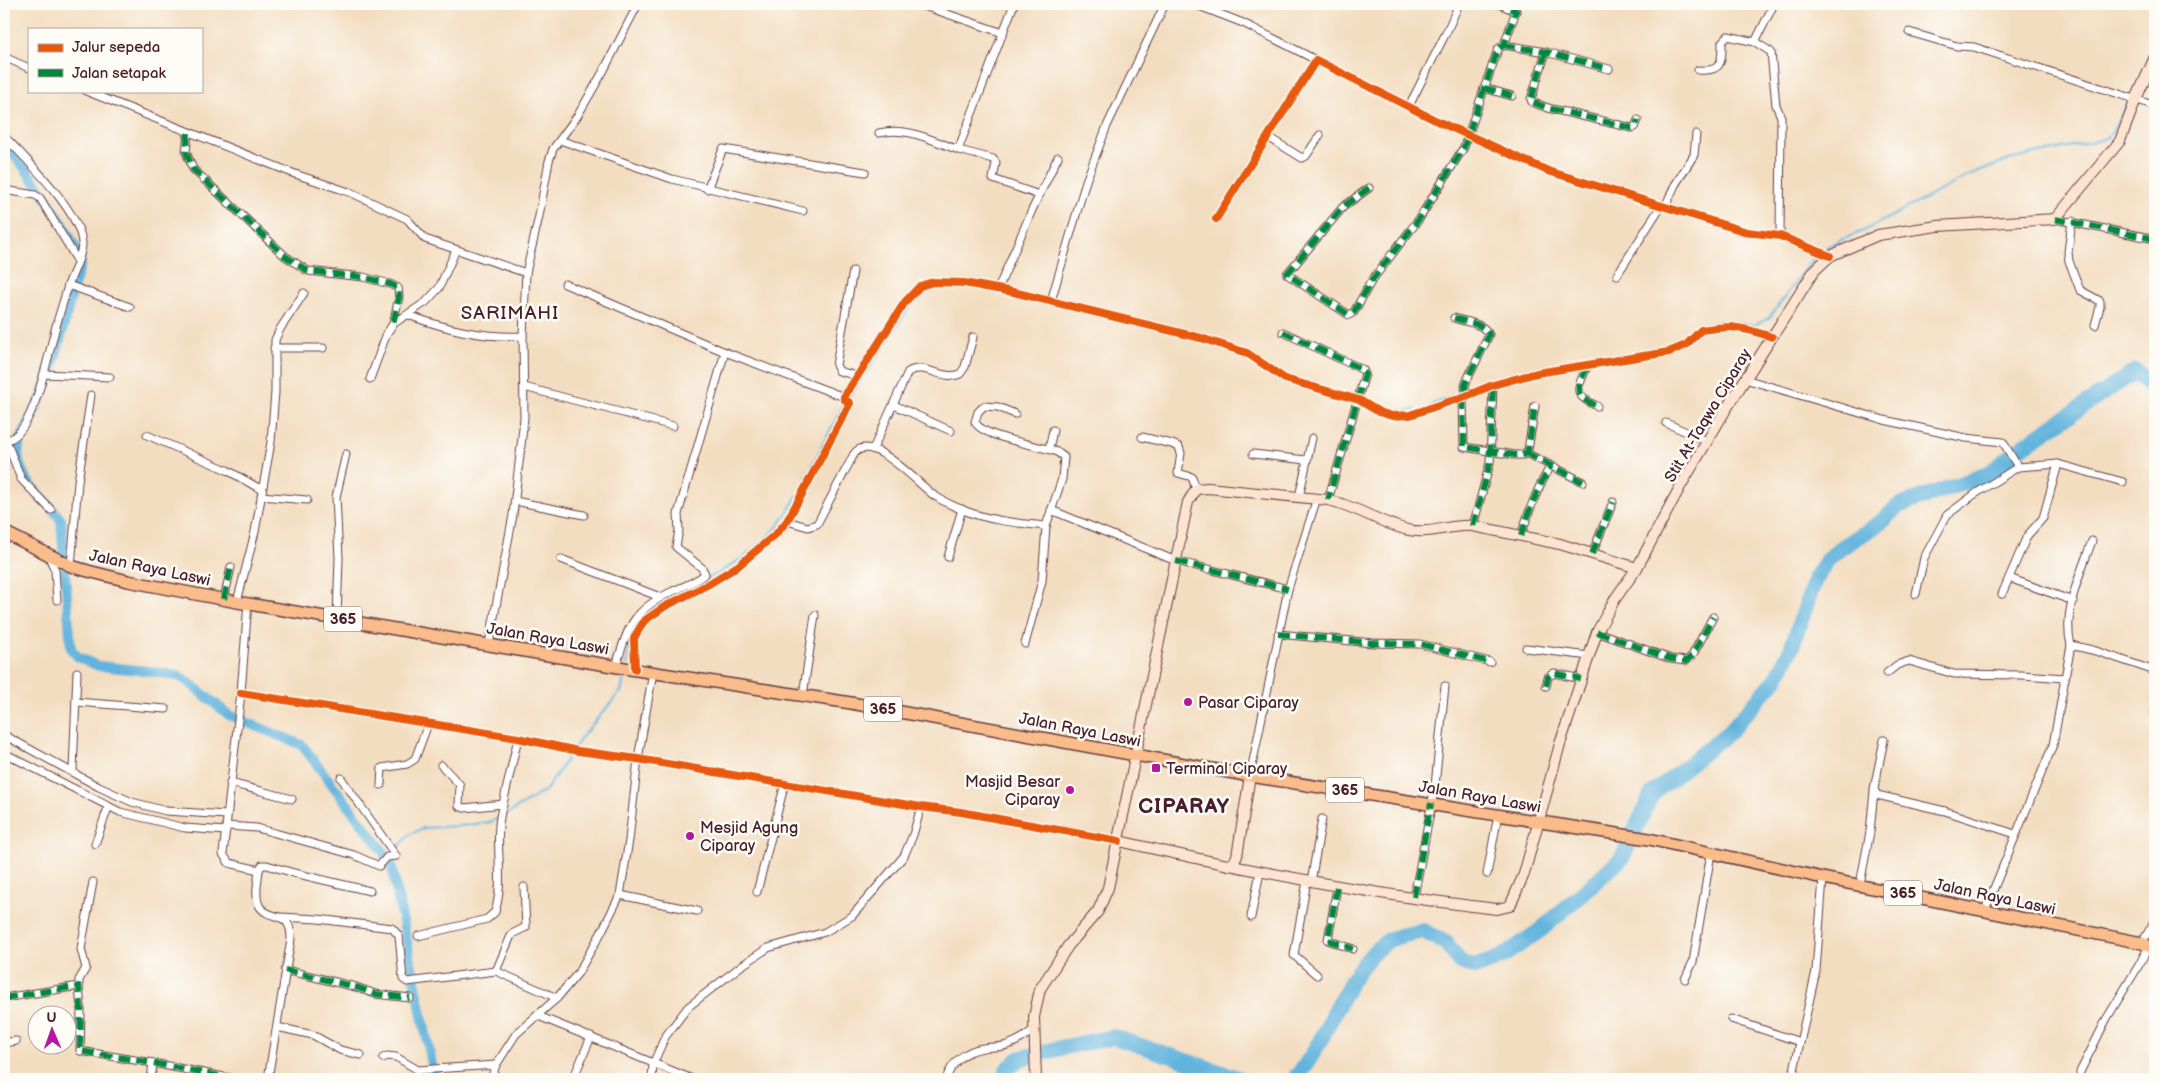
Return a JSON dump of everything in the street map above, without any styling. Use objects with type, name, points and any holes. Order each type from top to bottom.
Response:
[{"type":"main road","points":[[2055,219],[2120,141],[2155,57]]},
{"type":"main road","name":"Stit At-Taqwa Ciparay","points":[[1414,897],[1497,910],[1510,906],[1524,874],[1560,744],[1597,632],[1615,599],[1637,568],[1707,441],[1814,271],[1830,256],[1878,236],[1937,226],[2055,219]]},
{"type":"main road","points":[[1036,1079],[1036,1001],[1040,989],[1051,970],[1104,899],[1119,841],[1188,502],[1196,489],[1208,488],[1317,498],[1343,504],[1406,529],[1426,531],[1462,525],[1473,526],[1560,544],[1637,568]]},
{"type":"main road","name":"Jalan Raya Laswi","points":[[4,532],[60,560],[128,581],[242,603],[626,668],[803,695],[1250,776],[1649,839],[1823,878],[1985,910],[2149,946]]},
{"type":"main road","points":[[1228,865],[1234,862],[1237,856],[1250,776]]},
{"type":"main road","points":[[1119,841],[1309,882],[1414,897]]},
{"type":"street","points":[[489,644],[515,501],[522,446],[523,336],[526,273],[540,216],[549,160],[553,149],[578,114],[604,70],[638,4]]},
{"type":"street","points":[[918,4],[1003,33]]},
{"type":"street","points":[[958,150],[1014,4]]},
{"type":"street","points":[[1050,301],[1086,181],[1107,126],[1165,4]]},
{"type":"street","points":[[1194,4],[1244,23],[1468,135],[1548,171],[1747,232],[1780,236],[1830,256]]},
{"type":"street","points":[[1409,106],[1447,32],[1459,4]]},
{"type":"street","points":[[1369,188],[1343,207],[1287,274],[1349,315],[1354,312],[1372,280],[1419,219],[1464,147],[1498,49],[1504,45],[1516,11],[1499,4]]},
{"type":"street","points":[[1755,42],[1774,4]]},
{"type":"street","points":[[1910,32],[1957,46],[1974,46],[2153,106]]},
{"type":"street","points":[[1698,70],[1714,70],[1718,68],[1722,56],[1722,42],[1726,37],[1732,35],[1755,42],[1769,49],[1773,56],[1776,106],[1781,117],[1780,236]]},
{"type":"street","points":[[1504,45],[1546,52],[1609,68]]},
{"type":"street","points":[[1546,52],[1530,99],[1532,102],[1548,108],[1632,128],[1635,128],[1638,120]]},
{"type":"street","points":[[4,57],[28,68]]},
{"type":"street","points":[[1216,219],[1316,60]]},
{"type":"street","points":[[1484,88],[1512,96]]},
{"type":"street","points":[[88,92],[376,204],[407,220],[425,238],[526,273]]},
{"type":"street","points":[[879,133],[895,130],[907,131],[958,150],[993,159],[996,163],[993,179],[1039,195]]},
{"type":"street","points":[[188,132],[186,152],[193,169],[285,256],[308,271],[363,277],[398,288],[399,297],[393,324],[384,340],[370,379]]},
{"type":"street","points":[[1618,275],[1663,207],[1694,155],[1696,134]]},
{"type":"street","points":[[1268,136],[1302,158],[1306,156],[1320,135]]},
{"type":"street","points":[[4,136],[43,178],[69,212],[81,236],[79,257],[72,287],[48,374],[26,421],[15,436],[5,440],[21,479],[51,510]]},
{"type":"street","points":[[560,140],[707,189],[803,211]]},
{"type":"street","points":[[707,189],[722,151],[725,149],[865,172]]},
{"type":"street","points":[[998,289],[1039,195],[1058,157]]},
{"type":"street","points":[[4,190],[35,195],[40,198],[79,257]]},
{"type":"street","points":[[2055,219],[2155,239]]},
{"type":"street","points":[[2072,221],[2068,261],[2080,290],[2100,301],[2095,325]]},
{"type":"street","points":[[393,324],[426,302],[440,288],[456,250]]},
{"type":"street","points":[[853,271],[836,364],[838,370],[857,376]]},
{"type":"street","points":[[846,399],[857,376],[905,302],[920,286],[933,282],[954,282],[998,289],[1201,338],[1247,353],[1285,379],[1359,400],[1379,412],[1392,416],[1410,415],[1465,393],[1537,373],[1587,367],[1669,352],[1686,345],[1702,330],[1732,327],[1772,337]]},
{"type":"street","points":[[565,284],[725,352],[846,399],[849,404],[787,521],[758,551],[704,581],[638,613],[632,624],[626,668]]},
{"type":"street","points":[[72,287],[130,307]]},
{"type":"street","points":[[260,870],[234,865],[226,860],[223,850],[241,693],[242,603],[267,470],[274,416],[274,348],[280,329],[304,294]]},
{"type":"street","points":[[408,315],[466,333],[494,337],[523,336]]},
{"type":"street","points":[[1454,318],[1480,326],[1486,329],[1489,335],[1465,393],[1464,447],[1474,450],[1491,450],[1520,455],[1526,453],[1582,482]]},
{"type":"street","points":[[1283,332],[1363,370],[1365,378],[1359,400],[1355,404],[1328,500]]},
{"type":"street","points":[[873,449],[905,378],[911,370],[923,369],[951,376],[962,373],[973,337]]},
{"type":"street","points":[[274,348],[323,348]]},
{"type":"street","points":[[704,581],[705,574],[703,569],[676,547],[679,530],[678,514],[725,352]]},
{"type":"street","points":[[1587,367],[1578,392],[1585,401],[1597,406]]},
{"type":"street","points":[[48,374],[110,377]]},
{"type":"street","points":[[1745,379],[1884,420],[1966,438],[2002,442],[2017,466]]},
{"type":"street","points":[[1473,526],[1491,450],[1493,385]]},
{"type":"street","points":[[524,387],[673,426]]},
{"type":"street","points":[[57,600],[54,563],[49,561],[60,560],[78,482],[91,394]]},
{"type":"street","points":[[894,405],[951,431]]},
{"type":"street","points":[[1015,414],[998,407],[984,406],[978,412],[975,422],[978,428],[992,434],[1050,449],[1062,455],[1065,464],[1062,479],[1046,526],[1042,582],[1025,644]]},
{"type":"street","points":[[1526,453],[1535,406]]},
{"type":"street","points":[[1666,423],[1707,441]]},
{"type":"street","points":[[1050,449],[1053,430]]},
{"type":"street","points":[[147,435],[226,470],[262,493],[307,500]]},
{"type":"street","points":[[1142,437],[1172,444],[1179,448],[1181,453],[1178,473],[1192,477],[1196,489]]},
{"type":"street","points":[[1299,497],[1312,438]]},
{"type":"street","points":[[787,521],[808,527],[817,524],[855,452],[865,447],[873,449],[898,464],[935,496],[962,509],[1001,522],[1046,526]]},
{"type":"street","points":[[337,618],[339,565],[336,497],[346,454]]},
{"type":"street","points":[[1253,454],[1306,460]]},
{"type":"street","points":[[2002,594],[2026,536],[2043,518],[2058,464]]},
{"type":"street","points":[[1916,594],[1924,558],[1947,516],[1975,494],[2017,466],[2058,464],[2123,482]]},
{"type":"street","points":[[1520,536],[1532,503],[1551,466]]},
{"type":"street","points":[[1250,776],[1288,589],[1317,498]]},
{"type":"street","points":[[515,501],[584,515]]},
{"type":"street","points":[[1592,554],[1613,502]]},
{"type":"street","points":[[948,558],[962,509]]},
{"type":"street","points":[[1051,510],[1176,561],[1288,589]]},
{"type":"street","points":[[1985,910],[2015,834],[2034,796],[2053,745],[2071,645],[2068,628],[2073,601],[2092,541]]},
{"type":"street","points":[[561,559],[660,597]]},
{"type":"street","points":[[224,599],[231,567]]},
{"type":"street","points":[[2009,578],[2073,601]]},
{"type":"street","points":[[626,668],[633,650],[635,635],[660,597],[704,581]]},
{"type":"street","points":[[803,695],[815,615]]},
{"type":"street","points":[[1597,632],[1671,659],[1686,661],[1692,656],[1713,617]]},
{"type":"street","points":[[1278,634],[1373,643],[1420,644],[1490,662]]},
{"type":"street","points":[[2071,645],[2096,651],[2155,671]]},
{"type":"street","points":[[1526,648],[1589,656]]},
{"type":"street","points":[[1887,673],[1897,665],[1909,661],[1954,674],[2021,674],[2065,678]]},
{"type":"street","points":[[72,771],[77,672]]},
{"type":"street","points":[[491,1079],[496,1064],[516,1034],[557,998],[578,973],[620,895],[629,840],[638,759],[654,672]]},
{"type":"street","points":[[1546,686],[1548,677],[1554,673],[1581,679]]},
{"type":"street","points":[[1414,897],[1435,786],[1445,686]]},
{"type":"street","points":[[241,693],[518,738],[578,752],[638,759],[785,782],[1119,841]]},
{"type":"street","points":[[76,702],[166,709]]},
{"type":"street","points":[[381,785],[380,771],[382,768],[407,764],[415,759],[428,724]]},
{"type":"street","points":[[4,735],[118,796],[152,808],[187,813],[227,815]]},
{"type":"street","points":[[418,936],[487,919],[495,912],[500,882],[498,824],[518,738]]},
{"type":"street","points":[[1860,884],[1870,832],[1874,790],[1884,740]]},
{"type":"street","points":[[4,753],[108,808],[130,816],[186,828],[257,828],[368,859],[379,866],[391,856],[396,856],[341,778]]},
{"type":"street","points":[[441,765],[460,785],[458,806],[464,808],[503,804]]},
{"type":"street","points":[[230,782],[292,799]]},
{"type":"street","points":[[757,892],[785,782]]},
{"type":"street","points":[[1874,790],[1879,796],[1945,811],[2015,834]]},
{"type":"street","points":[[652,1079],[653,1064],[665,1037],[688,1007],[741,966],[768,948],[825,932],[852,916],[904,856],[913,836],[921,807]]},
{"type":"street","points":[[95,844],[108,808]]},
{"type":"street","points":[[1487,874],[1498,815]]},
{"type":"street","points":[[1317,974],[1294,955],[1322,819]]},
{"type":"street","points":[[1685,979],[1693,962],[1711,853]]},
{"type":"street","points":[[370,890],[294,873],[267,864],[262,865],[257,884],[260,905],[267,912],[280,916],[392,928],[399,936],[403,979],[407,982],[496,971],[557,998]]},
{"type":"street","points":[[1251,917],[1260,872]]},
{"type":"street","points":[[1792,1079],[1816,971],[1823,878]]},
{"type":"street","points":[[93,882],[81,949],[86,968],[79,980],[82,1010],[80,1051],[234,1079]]},
{"type":"street","points":[[496,971],[512,934],[526,927],[524,887]]},
{"type":"street","points":[[1337,887],[1328,940],[1353,949]]},
{"type":"street","points":[[620,895],[697,911]]},
{"type":"street","points":[[268,1079],[291,934],[288,924],[280,916]]},
{"type":"street","points":[[2080,1072],[2107,1018],[2149,946],[2155,920]]},
{"type":"street","points":[[286,970],[356,987],[375,994],[410,998]]},
{"type":"street","points":[[4,998],[79,986]]},
{"type":"street","points":[[536,1015],[692,1079]]},
{"type":"street","points":[[1731,1019],[1800,1042]]},
{"type":"street","points":[[277,1027],[313,1035],[340,1050],[361,1055]]},
{"type":"street","points":[[946,1079],[952,1066],[959,1058],[970,1051],[1005,1046],[1035,1033]]},
{"type":"street","points":[[572,1079],[591,1037]]},
{"type":"street","points":[[4,1043],[16,1041]]},
{"type":"street","points":[[383,1058],[387,1056],[396,1057],[418,1070],[496,1064]]},
{"type":"street","points":[[151,1079],[153,1063]]},
{"type":"waterway","points":[[2148,61],[2155,39]]},
{"type":"waterway","points":[[1706,326],[1720,322],[1755,325],[1769,318],[1817,254],[1829,245],[1863,231],[1968,176],[2012,159],[2109,137],[2131,98]]},
{"type":"waterway","points":[[4,144],[48,200],[76,249],[81,263],[52,368],[39,402],[24,431],[18,454],[22,471],[31,486],[61,520],[71,649],[78,657],[98,666],[179,676],[229,715],[302,745],[383,851],[392,868],[435,1079]]},
{"type":"waterway","points":[[805,480],[839,413],[917,296],[932,285]]},
{"type":"waterway","points":[[994,292],[1043,303]]},
{"type":"waterway","points":[[1678,345],[1699,328]]},
{"type":"waterway","points":[[1266,370],[1272,376],[1284,381]]},
{"type":"waterway","points":[[1294,1079],[1318,1045],[1358,971],[1371,955],[1386,942],[1399,936],[1423,931],[1446,943],[1460,962],[1475,967],[1502,957],[1542,929],[1622,858],[1652,794],[1729,732],[1777,678],[1791,649],[1815,579],[1827,560],[1841,548],[1880,523],[1898,506],[1988,474],[2025,445],[2136,371],[2155,391]]},
{"type":"waterway","points":[[1433,404],[1478,388]]},
{"type":"waterway","points":[[1369,402],[1398,411],[1416,409]]},
{"type":"waterway","points":[[693,586],[727,568],[761,543],[778,526],[797,496]]},
{"type":"waterway","points":[[632,635],[639,619]]},
{"type":"waterway","points":[[627,664],[631,640]]},
{"type":"waterway","points":[[394,852],[409,835],[423,828],[490,822],[502,817],[546,790],[581,738],[621,691],[626,672]]},
{"type":"waterway","points":[[1007,1079],[1007,1070],[1019,1059],[1064,1047],[1114,1037],[1241,1079]]},
{"type":"marked path","points":[[1369,188],[1343,207],[1287,274],[1349,315],[1354,312],[1372,280],[1419,219],[1464,147],[1498,49],[1504,45],[1516,11],[1499,4]]},
{"type":"marked path","points":[[1504,45],[1546,52],[1609,69]]},
{"type":"marked path","points":[[1546,52],[1531,99],[1532,102],[1548,108],[1632,128],[1635,127],[1638,120]]},
{"type":"marked path","points":[[1484,88],[1512,96]]},
{"type":"marked path","points":[[188,133],[186,152],[193,169],[285,256],[308,271],[363,277],[398,288],[399,297],[393,324]]},
{"type":"marked path","points":[[2055,219],[2155,239]]},
{"type":"marked path","points":[[1454,318],[1479,325],[1489,335],[1465,385],[1466,396]]},
{"type":"marked path","points":[[1283,332],[1363,370],[1365,374],[1328,500]]},
{"type":"marked path","points":[[1587,367],[1579,386],[1580,395],[1597,406]]},
{"type":"marked path","points":[[1473,526],[1490,463],[1493,385]]},
{"type":"marked path","points":[[1463,398],[1464,447],[1515,455],[1523,455],[1528,450],[1535,406]]},
{"type":"marked path","points":[[1526,453],[1583,482]]},
{"type":"marked path","points":[[1521,536],[1534,500],[1551,466]]},
{"type":"marked path","points":[[1592,554],[1613,502]]},
{"type":"marked path","points":[[1176,561],[1288,589]]},
{"type":"marked path","points":[[224,599],[231,567]]},
{"type":"marked path","points":[[1597,632],[1671,659],[1686,661],[1692,656],[1713,617]]},
{"type":"marked path","points":[[1278,634],[1373,643],[1420,644],[1490,662]]},
{"type":"marked path","points":[[1546,686],[1548,677],[1554,673],[1581,679]]},
{"type":"marked path","points":[[1414,897],[1431,803]]},
{"type":"marked path","points":[[1337,887],[1328,940],[1353,949]]},
{"type":"marked path","points":[[285,970],[356,987],[375,994],[410,998]]},
{"type":"marked path","points":[[4,998],[79,986],[81,1010],[80,1051],[234,1079]]},
{"type":"cycle path","points":[[1216,219],[1316,60],[1437,121],[1548,171],[1747,232],[1780,236],[1830,256]]},
{"type":"cycle path","points":[[635,669],[634,638],[644,621],[664,607],[707,585],[738,566],[776,534],[787,521],[850,403],[844,397],[905,302],[920,286],[933,282],[964,283],[1013,292],[1201,338],[1247,353],[1285,379],[1359,400],[1379,412],[1392,416],[1410,415],[1493,385],[1537,373],[1669,352],[1686,345],[1701,330],[1731,327],[1772,337]]},
{"type":"cycle path","points":[[241,693],[518,738],[578,751],[638,759],[921,807],[961,812],[1119,841]]},
{"type":"place","name":"Pasar Ciparay","points":[[1188,702]]},
{"type":"place","name":"Terminal Ciparay","points":[[1156,768]]},
{"type":"place","name":"Masjid Besar Ciparay","points":[[1070,790]]},
{"type":"place","name":"Mesjid Agung Ciparay","points":[[690,836]]},
{"type":"district","name":"SARIMAHI","points":[[510,312]]},
{"type":"district","name":"CIPARAY","points":[[1184,806]]}]
